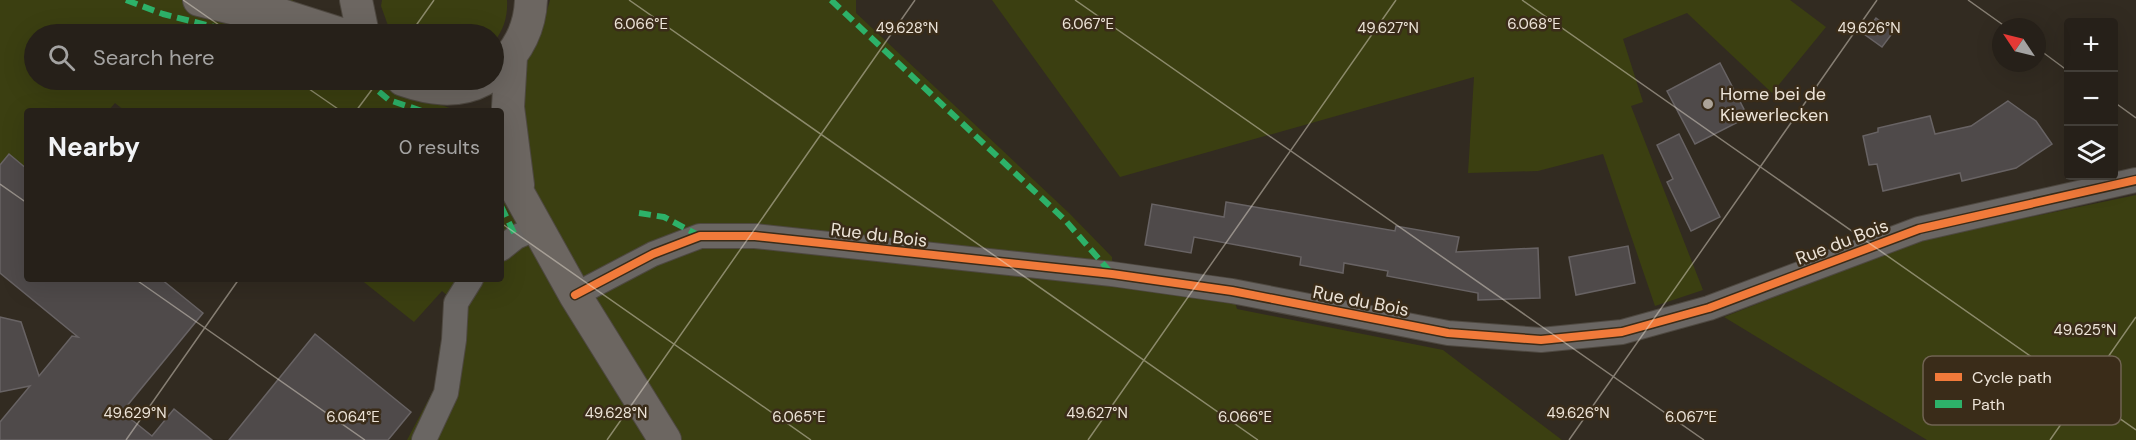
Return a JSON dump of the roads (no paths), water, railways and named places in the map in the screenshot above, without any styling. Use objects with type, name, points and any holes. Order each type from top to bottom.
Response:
[{"type":"main road","points":[[199,0],[236,9],[272,12],[310,24]]},
{"type":"main road","points":[[272,12],[306,0]]},
{"type":"main road","points":[[356,0],[361,24]]},
{"type":"main road","points":[[504,62],[524,37],[531,14],[531,0]]},
{"type":"main road","points":[[504,79],[519,192]]},
{"type":"main road","points":[[445,90],[469,93]]},
{"type":"main road","points":[[504,167],[575,295],[665,440]]},
{"type":"street","name":"Rue du Bois","points":[[575,295],[652,254],[700,236],[755,236],[1112,274],[1232,291],[1448,333],[1541,340],[1622,332],[1708,308],[1919,229],[2136,180]]},
{"type":"street","points":[[504,247],[516,237],[539,227]]},
{"type":"street","points":[[424,440],[446,393],[454,340],[456,303],[469,282]]},
{"type":"place","name":"Home bei de Kiewerlecken","points":[[1708,104]]}]
